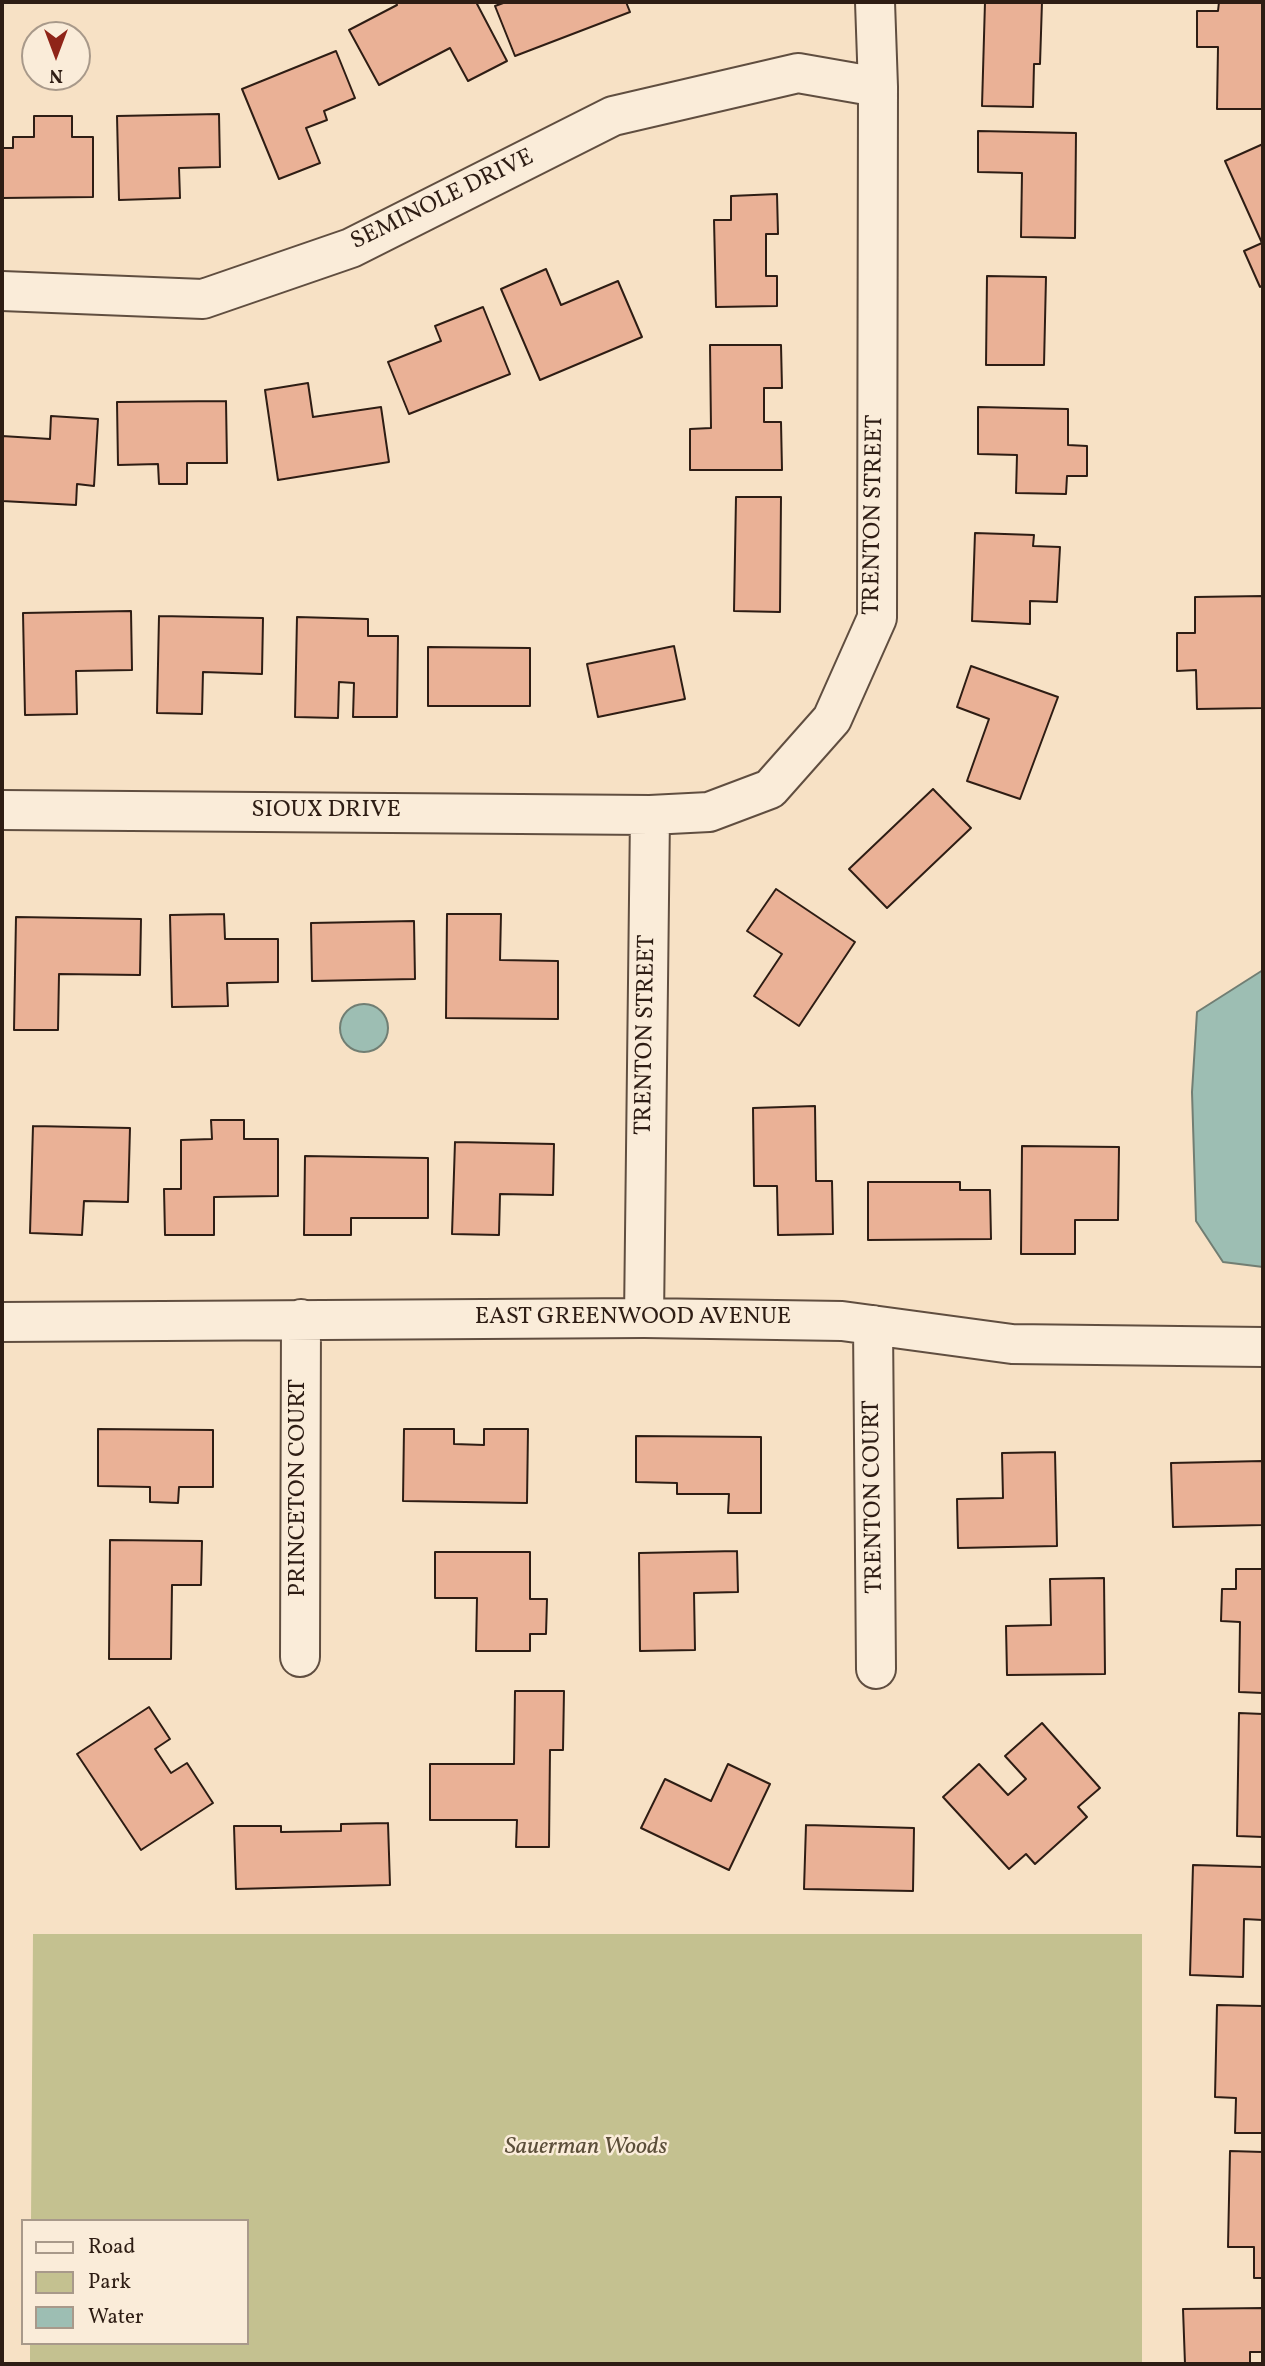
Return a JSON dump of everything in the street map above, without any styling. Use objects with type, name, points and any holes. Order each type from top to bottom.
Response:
[{"type":"street","name":"TRENTON STREET","points":[[644,1318],[650,815],[709,811],[770,789],[832,719],[877,618],[878,87],[875,2]]},
{"type":"street","name":"SEMINOLE DRIVE","points":[[2,291],[203,299],[351,248],[613,117],[798,73],[878,87]]},
{"type":"street","name":"SIOUX DRIVE","points":[[2,810],[650,815]]},
{"type":"street","name":"EAST GREENWOOD AVENUE","points":[[2,1322],[644,1318],[842,1321],[1012,1344],[1263,1347]]},
{"type":"street","name":"PRINCETON COURT","points":[[299,1657],[301,1319]]},
{"type":"street","name":"TRENTON COURT","points":[[873,1325],[876,1669]]},
{"type":"green space","name":"Sauerman Woods","points":[[33,1934],[1142,1934],[1142,2364],[30,2364],[30,2345],[248,2345],[248,2219],[31,2219]]},
{"type":"water","points":[[1263,970],[1263,1267],[1223,1262],[1196,1221],[1192,1092],[1197,1012]]},
{"type":"water","points":[[364,1004],[381,1011],[388,1028],[381,1045],[364,1052],[347,1045],[340,1028],[347,1011]]},
{"type":"building","points":[[396,2],[476,2],[507,61],[468,81],[450,48],[379,85],[349,30],[397,5]]},
{"type":"building","points":[[506,2],[626,2],[630,12],[515,56],[495,6]]},
{"type":"building","points":[[985,2],[1042,2],[1040,64],[1034,64],[1033,107],[982,106]]},
{"type":"building","points":[[1219,2],[1263,2],[1263,109],[1217,109],[1218,47],[1197,47],[1197,11],[1218,11]]},
{"type":"building","points":[[336,51],[355,98],[324,111],[327,120],[306,128],[320,163],[279,179],[242,89]]},
{"type":"building","points":[[219,114],[220,167],[179,168],[180,198],[119,200],[117,116]]},
{"type":"building","points":[[34,116],[72,116],[72,137],[93,137],[93,197],[2,198],[2,148],[13,148],[13,137],[34,137]]},
{"type":"building","points":[[978,131],[1076,133],[1075,238],[1021,237],[1022,173],[978,172]]},
{"type":"building","points":[[1263,144],[1263,285],[1260,287],[1244,251],[1262,243],[1225,161]]},
{"type":"building","points":[[777,194],[778,234],[766,234],[766,276],[777,276],[777,306],[716,307],[714,220],[731,220],[731,196]]},
{"type":"building","points":[[546,269],[561,305],[618,281],[642,337],[540,380],[501,289]]},
{"type":"building","points":[[987,276],[1046,277],[1044,365],[986,365]]},
{"type":"building","points":[[483,307],[510,374],[409,414],[388,362],[441,341],[435,326]]},
{"type":"building","points":[[710,345],[781,345],[782,388],[764,388],[764,422],[781,422],[782,470],[690,470],[690,429],[711,428]]},
{"type":"building","points":[[308,383],[313,417],[381,407],[389,462],[278,480],[265,390]]},
{"type":"building","points":[[226,401],[227,463],[187,463],[187,484],[159,484],[158,464],[118,465],[117,402]]},
{"type":"building","points":[[978,407],[1068,409],[1068,445],[1087,446],[1087,476],[1067,476],[1066,494],[1016,493],[1017,455],[978,454]]},
{"type":"building","points":[[51,416],[98,419],[94,486],[77,484],[76,505],[2,501],[2,436],[50,439]]},
{"type":"building","points":[[736,497],[781,497],[780,612],[734,611]]},
{"type":"building","points":[[975,533],[1034,535],[1033,546],[1060,547],[1057,602],[1030,601],[1030,624],[972,621]]},
{"type":"building","points":[[1263,596],[1263,708],[1197,709],[1196,670],[1177,671],[1177,633],[1195,633],[1195,597]]},
{"type":"building","points":[[131,611],[132,670],[76,671],[77,714],[25,715],[23,613]]},
{"type":"building","points":[[159,616],[263,618],[262,674],[203,672],[202,714],[157,713]]},
{"type":"building","points":[[297,617],[368,619],[368,636],[398,636],[397,717],[353,717],[354,683],[339,682],[338,718],[295,717]]},
{"type":"building","points":[[674,646],[685,699],[598,717],[587,664]]},
{"type":"building","points":[[428,647],[530,648],[530,706],[428,706]]},
{"type":"building","points":[[971,666],[1058,697],[1020,799],[967,781],[989,719],[957,707]]},
{"type":"building","points":[[933,789],[971,828],[887,908],[849,869]]},
{"type":"building","points":[[776,889],[855,942],[799,1026],[754,996],[782,954],[747,931]]},
{"type":"building","points":[[224,914],[225,939],[278,939],[278,982],[227,983],[228,1006],[172,1007],[170,915]]},
{"type":"building","points":[[447,914],[501,914],[500,960],[558,961],[558,1019],[446,1018]]},
{"type":"building","points":[[16,917],[141,919],[140,975],[59,974],[58,1030],[14,1030]]},
{"type":"building","points":[[414,921],[415,979],[312,981],[311,923]]},
{"type":"building","points":[[815,1106],[816,1181],[832,1181],[833,1234],[778,1235],[777,1186],[754,1186],[753,1108]]},
{"type":"building","points":[[211,1120],[244,1120],[244,1139],[278,1139],[278,1196],[214,1197],[214,1235],[165,1235],[164,1189],[181,1189],[181,1140],[212,1139]]},
{"type":"building","points":[[33,1126],[130,1128],[128,1202],[84,1201],[82,1235],[30,1233]]},
{"type":"building","points":[[455,1142],[554,1144],[553,1195],[500,1194],[499,1235],[452,1234]]},
{"type":"building","points":[[1022,1146],[1119,1147],[1118,1220],[1075,1220],[1075,1254],[1021,1254]]},
{"type":"building","points":[[305,1156],[428,1158],[428,1218],[351,1218],[351,1235],[304,1235]]},
{"type":"building","points":[[868,1182],[960,1182],[960,1190],[990,1190],[991,1239],[868,1240]]},
{"type":"building","points":[[98,1429],[213,1430],[213,1487],[179,1487],[178,1503],[150,1502],[150,1487],[98,1486]]},
{"type":"building","points":[[404,1429],[454,1429],[454,1444],[484,1445],[484,1429],[528,1429],[527,1503],[403,1501]]},
{"type":"building","points":[[636,1436],[761,1437],[761,1513],[728,1513],[729,1494],[677,1494],[677,1483],[636,1482]]},
{"type":"building","points":[[1055,1452],[1057,1546],[958,1548],[957,1499],[1003,1498],[1002,1453]]},
{"type":"building","points":[[1263,1461],[1263,1525],[1173,1527],[1171,1463]]},
{"type":"building","points":[[110,1540],[202,1541],[201,1585],[172,1585],[171,1659],[109,1659]]},
{"type":"building","points":[[737,1551],[738,1592],[694,1593],[695,1650],[640,1651],[639,1553]]},
{"type":"building","points":[[435,1552],[530,1552],[530,1599],[547,1599],[546,1634],[530,1634],[530,1651],[476,1651],[477,1598],[435,1598]]},
{"type":"building","points":[[1236,1569],[1263,1569],[1263,1693],[1239,1692],[1240,1622],[1221,1621],[1222,1589],[1236,1589]]},
{"type":"building","points":[[1104,1578],[1105,1674],[1007,1675],[1006,1626],[1051,1625],[1050,1579]]},
{"type":"building","points":[[515,1691],[564,1691],[563,1750],[550,1750],[549,1847],[516,1847],[517,1820],[430,1820],[430,1764],[514,1764]]},
{"type":"building","points":[[149,1707],[170,1739],[155,1749],[171,1773],[187,1763],[213,1803],[141,1850],[77,1754]]},
{"type":"building","points":[[1239,1713],[1263,1714],[1263,1837],[1237,1836]]},
{"type":"building","points":[[1042,1723],[1100,1788],[1078,1807],[1087,1817],[1035,1864],[1026,1854],[1009,1869],[943,1797],[979,1764],[1008,1795],[1026,1779],[1005,1756]]},
{"type":"building","points":[[728,1764],[770,1784],[729,1870],[641,1828],[665,1779],[711,1801]]},
{"type":"building","points":[[388,1823],[390,1885],[236,1889],[234,1826],[281,1826],[281,1832],[341,1831],[341,1824]]},
{"type":"building","points":[[806,1825],[914,1828],[913,1891],[804,1889]]},
{"type":"building","points":[[1193,1865],[1263,1867],[1263,1920],[1244,1919],[1243,1977],[1190,1975]]},
{"type":"building","points":[[1217,2005],[1263,2006],[1263,2133],[1235,2133],[1236,2098],[1215,2097]]},
{"type":"building","points":[[1230,2151],[1263,2152],[1263,2278],[1254,2278],[1254,2247],[1228,2247]]},
{"type":"building","points":[[1263,2308],[1263,2352],[1250,2352],[1250,2364],[1185,2364],[1183,2309]]}]
